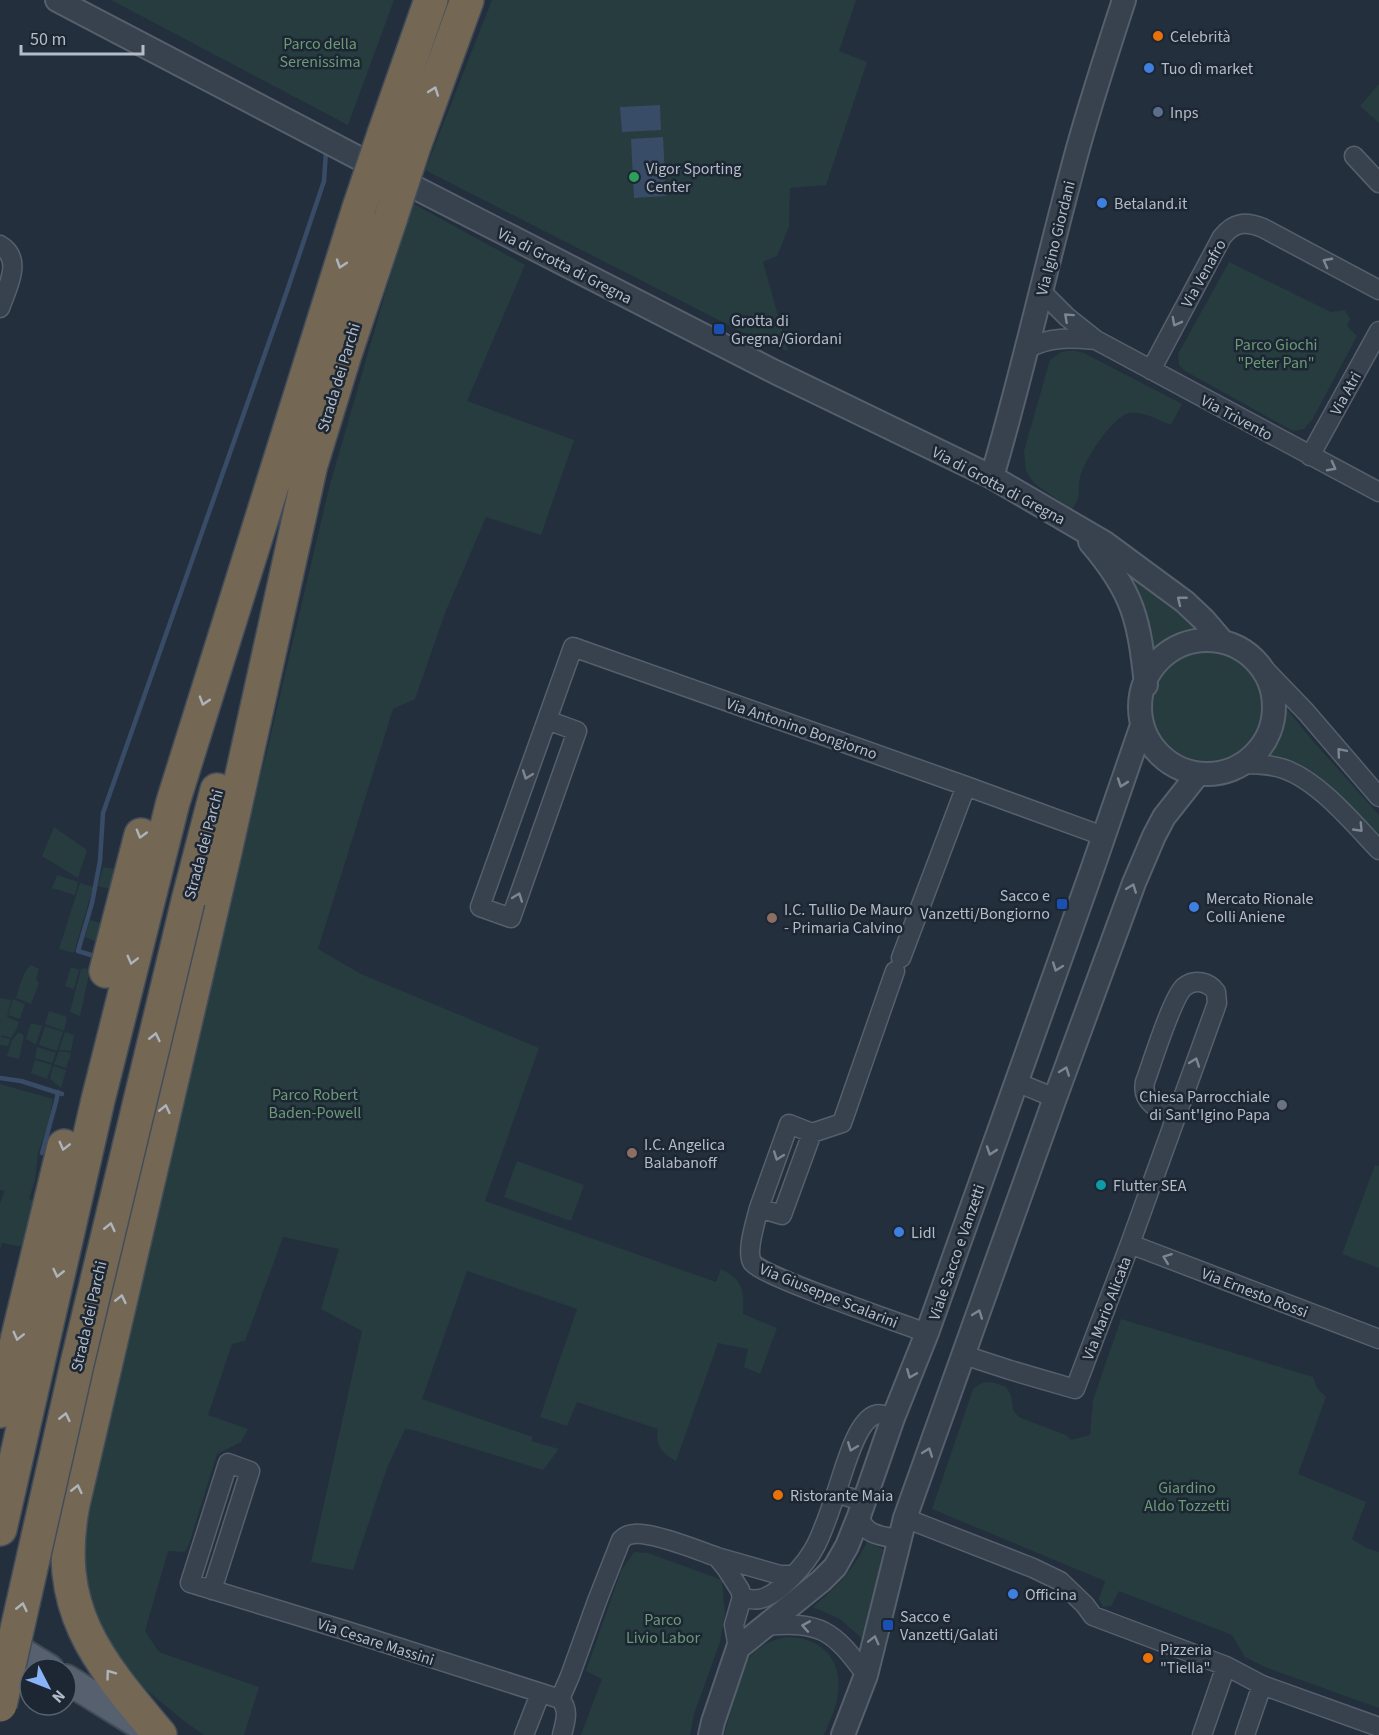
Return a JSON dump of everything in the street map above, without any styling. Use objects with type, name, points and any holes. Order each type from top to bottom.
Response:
[{"type":"highway","name":"Strada dei Parchi","points":[[0,1529],[98,1100],[173,802],[359,208],[431,0]]},
{"type":"highway","name":"Strada dei Parchi","points":[[0,1705],[77,1364],[188,901],[233,729],[345,354],[414,146],[466,0]]},
{"type":"highway","points":[[158,1735],[114,1680],[87,1637],[76,1609],[68,1574],[69,1530],[73,1504],[227,842],[311,464]]},
{"type":"highway","points":[[0,1411],[124,895],[152,796],[187,685],[278,465]]},
{"type":"main road","points":[[0,1639],[29,1657]]},
{"type":"main road","points":[[78,1686],[158,1735]]},
{"type":"street","name":"Via di Grotta di Gregna","points":[[57,0],[410,185],[775,372],[992,477],[1105,543],[1185,602],[1222,641]]},
{"type":"street","name":"Via Igino Giordani","points":[[992,477],[1078,147],[1124,0]]},
{"type":"street","points":[[1354,156],[1379,183]]},
{"type":"street","name":"Via Venafro","points":[[1151,370],[1222,237],[1233,226],[1250,224],[1263,228],[1379,290]]},
{"type":"street","points":[[0,245],[8,251],[13,265],[0,308]]},
{"type":"street","name":"Via Trivento","points":[[1042,292],[1067,317],[1096,340],[1379,492]]},
{"type":"street","name":"Via Atri","points":[[1310,456],[1379,331]]},
{"type":"street","name":"Via Trivento","points":[[1027,349],[1043,341],[1060,338],[1096,340]]},
{"type":"street","name":"Via di Grotta di Gregna","points":[[1076,526],[1110,567],[1129,598],[1140,635],[1146,685]]},
{"type":"street","name":"Via di Grotta di Gregna","points":[[1141,728],[1140,713],[1146,685],[1157,664],[1176,649],[1198,641],[1222,641],[1240,648],[1254,658],[1306,712],[1379,796]]},
{"type":"street","name":"Via Antonino Bongiorno","points":[[547,720],[578,731],[511,918],[480,907],[573,647],[1103,836]]},
{"type":"street","name":"Via di Grotta di Gregna","points":[[1198,774],[1218,772],[1248,758],[1261,744],[1270,728],[1274,714],[1273,690],[1254,658]]},
{"type":"street","points":[[843,1735],[866,1675],[902,1528],[1130,894],[1164,817],[1198,774],[1182,770],[1160,758],[1147,742],[1141,728]]},
{"type":"street","name":"Viale Sacco e Vanzetti","points":[[738,1648],[800,1599],[835,1567],[847,1546],[893,1418],[927,1333],[1141,728]]},
{"type":"street","name":"Via di Grotta di Gregna","points":[[1238,764],[1282,768],[1300,777],[1330,800],[1379,850]]},
{"type":"street","name":"Via Giuseppe Scalarini","points":[[927,1333],[780,1278],[756,1267],[752,1263],[750,1253],[759,1208],[789,1124],[812,1133],[842,1123],[898,964],[966,786]]},
{"type":"street","name":"Via Mario Alicata","points":[[964,1355],[1075,1389],[1131,1244],[1217,1003],[1216,992],[1203,982],[1188,985],[1178,996],[1143,1091],[1158,1110],[1176,1117]]},
{"type":"street","points":[[1016,1082],[1055,1098]]},
{"type":"street","points":[[759,1208],[782,1215],[812,1133]]},
{"type":"street","name":"Via Ernesto Rossi","points":[[1131,1244],[1379,1339]]},
{"type":"street","points":[[717,1557],[741,1594],[752,1600],[765,1597],[793,1575],[816,1546],[854,1443],[863,1426],[877,1414],[893,1418]]},
{"type":"street","name":"Via Cesare Massini","points":[[212,1590],[250,1471],[228,1463],[190,1583],[212,1590],[344,1630],[560,1699]]},
{"type":"street","points":[[836,1494],[862,1509],[862,1524],[871,1533],[878,1536],[902,1528],[1033,1568],[1060,1581],[1077,1596],[1093,1616],[1226,1666],[1262,1685],[1379,1727]]},
{"type":"street","points":[[562,1735],[566,1710],[560,1699],[621,1540],[632,1534],[649,1535],[780,1575],[793,1575]]},
{"type":"street","points":[[710,1735],[738,1648],[734,1625],[741,1594],[745,1581],[757,1567]]},
{"type":"street","points":[[765,1626],[805,1624],[829,1633],[866,1675]]},
{"type":"street","points":[[1202,1735],[1226,1666]]},
{"type":"street","points":[[1245,1735],[1262,1685]]},
{"type":"street","points":[[524,1735],[540,1694]]},
{"type":"green space","name":"Parco della Serenissima","points":[[111,0],[394,0],[348,125]]},
{"type":"green space","name":"Vigor Sporting Center","points":[[492,0],[856,0],[839,51],[867,62],[826,185],[790,188],[789,227],[777,256],[763,262],[788,351],[752,337],[425,170]]},
{"type":"green space","points":[[1379,84],[1379,123],[1360,106]]},
{"type":"green space","name":"Parco Robert Baden-Powell","points":[[414,204],[525,265],[467,401],[574,440],[541,535],[486,517],[445,613],[415,699],[393,709],[318,949],[361,974],[539,1048],[485,1201],[716,1282],[721,1269],[729,1273],[741,1287],[743,1314],[777,1328],[760,1374],[744,1367],[748,1349],[718,1343],[676,1461],[661,1448],[658,1429],[577,1402],[567,1426],[540,1417],[577,1309],[467,1271],[422,1399],[533,1437],[531,1441],[559,1449],[543,1470],[405,1429],[387,1468],[353,1570],[311,1562],[362,1331],[321,1309],[339,1249],[283,1237],[245,1341],[232,1344],[208,1415],[248,1429],[241,1442],[217,1454],[185,1552],[168,1551],[145,1631],[159,1652],[259,1687],[244,1735],[204,1735],[138,1683],[101,1628],[81,1561],[85,1486],[216,933],[265,759],[329,488],[394,263]]},
{"type":"green space","name":"Parco Giochi \"Peter Pan\"","points":[[1229,262],[1331,312],[1345,310],[1350,319],[1347,326],[1357,336],[1312,420],[1304,429],[1293,431],[1185,371],[1179,365],[1178,354]]},
{"type":"green space","points":[[1072,350],[1084,353],[1182,404],[1171,425],[1140,413],[1130,413],[1115,422],[1100,440],[1082,471],[1078,497],[1072,510],[1034,483],[1026,471],[1024,451],[1050,360],[1061,352]]},
{"type":"green space","points":[[1113,555],[1209,631],[1178,639],[1153,657]]},
{"type":"green space","points":[[1207,651],[1228,656],[1246,667],[1257,685],[1262,706],[1257,727],[1246,745],[1228,756],[1207,761],[1186,756],[1168,745],[1157,727],[1152,706],[1157,685],[1168,667],[1186,656]]},
{"type":"green space","points":[[1279,699],[1379,815],[1379,835],[1332,787],[1315,775],[1300,765],[1264,754],[1274,727]]},
{"type":"green space","points":[[54,827],[87,850],[78,878],[42,856]]},
{"type":"green space","points":[[103,867],[116,869],[110,889],[98,886]]},
{"type":"green space","points":[[57,875],[78,882],[75,895],[52,888]]},
{"type":"green space","points":[[80,883],[93,887],[74,953],[59,949]]},
{"type":"green space","points":[[90,920],[101,923],[97,942],[85,937]]},
{"type":"green space","points":[[31,965],[39,969],[36,979],[39,983],[31,1004],[16,998],[23,976]]},
{"type":"green space","points":[[71,967],[79,970],[74,989],[65,986]]},
{"type":"green space","points":[[81,969],[90,970],[80,1016],[70,1012]]},
{"type":"green space","points":[[0,998],[11,1000],[7,1017],[19,1022],[11,1038],[2,1035],[1,1037],[10,1039],[8,1046],[0,1045]]},
{"type":"green space","points":[[13,999],[25,1004],[20,1019],[8,1015]]},
{"type":"green space","points":[[49,1011],[67,1017],[64,1031],[45,1024]]},
{"type":"green space","points":[[31,1023],[42,1026],[36,1044],[26,1039]]},
{"type":"green space","points":[[45,1026],[63,1032],[57,1051],[39,1045]]},
{"type":"green space","points":[[65,1032],[74,1035],[71,1051],[59,1050]]},
{"type":"green space","points":[[18,1033],[24,1036],[19,1059],[7,1056],[12,1040]]},
{"type":"green space","points":[[37,1047],[56,1053],[52,1063],[35,1058]]},
{"type":"green space","points":[[59,1051],[71,1053],[66,1068],[54,1064]]},
{"type":"green space","points":[[35,1060],[52,1065],[47,1079],[31,1073]]},
{"type":"green space","points":[[53,1066],[66,1070],[61,1088],[50,1079]]},
{"type":"green space","points":[[0,1084],[53,1099],[49,1121],[38,1153],[35,1180],[29,1199],[33,1200],[24,1247],[2,1243],[0,1249],[0,1203],[5,1191],[0,1190]]},
{"type":"green space","points":[[517,1161],[584,1185],[571,1221],[504,1197]]},
{"type":"green space","points":[[1375,1165],[1379,1166],[1379,1268],[1342,1254]]},
{"type":"green space","name":"Giardino Aldo Tozzetti","points":[[1121,1319],[1313,1377],[1317,1388],[1326,1397],[1298,1474],[1366,1502],[1352,1539],[1366,1548],[1379,1552],[1379,1708],[1267,1668],[1245,1657],[1232,1635],[1119,1591],[1111,1606],[1103,1607],[1099,1599],[1105,1581],[932,1509],[973,1389],[982,1384],[992,1383],[1006,1387],[1011,1396],[1014,1411],[1021,1418],[1066,1435],[1071,1440],[1090,1435],[1093,1400]]},
{"type":"green space","points":[[867,1542],[883,1549],[866,1642],[840,1619],[813,1607],[844,1577]]},
{"type":"green space","name":"Parco Livio Labor","points":[[634,1552],[648,1553],[722,1580],[725,1614],[720,1642],[694,1714],[690,1735],[581,1735],[602,1679],[586,1671],[621,1571]]},
{"type":"green space","points":[[786,1637],[812,1642],[830,1656],[835,1666],[838,1677],[836,1704],[824,1735],[724,1735],[738,1684],[749,1658],[766,1644]]},
{"type":"water","points":[[660,105],[661,130],[622,132],[620,107]]},
{"type":"water","points":[[663,137],[666,196],[634,198],[631,139]]},
{"type":"waterway","points":[[94,956],[78,951],[92,903],[100,861],[103,813],[287,291],[324,181],[326,151]]},
{"type":"waterway","points":[[0,1078],[21,1081],[62,1094]]},
{"type":"waterway","points":[[42,1153],[58,1092]]},
{"type":"place","name":"Celebrità","points":[[1158,36]]},
{"type":"place","name":"Tuo dì market","points":[[1149,68]]},
{"type":"place","name":"Inps","points":[[1158,112]]},
{"type":"place","name":"Vigor Sporting Center","points":[[634,177]]},
{"type":"place","name":"Betaland.it","points":[[1102,203]]},
{"type":"place","name":"Grotta di Gregna/Giordani","points":[[719,329]]},
{"type":"place","name":"Sacco e Vanzetti/Bongiorno","points":[[1062,904]]},
{"type":"place","name":"Mercato Rionale Colli Aniene","points":[[1194,907]]},
{"type":"place","name":"I.C. Tullio De Mauro - Primaria Calvino","points":[[772,918]]},
{"type":"place","name":"Chiesa Parrocchiale di Sant'Igino Papa","points":[[1282,1105]]},
{"type":"place","name":"I.C. Angelica Balabanoff","points":[[632,1153]]},
{"type":"place","name":"Flutter SEA","points":[[1101,1185]]},
{"type":"place","name":"Lidl","points":[[899,1232]]},
{"type":"place","name":"Ristorante Maia","points":[[778,1495]]},
{"type":"place","name":"Officina","points":[[1013,1594]]},
{"type":"place","name":"Sacco e Vanzetti/Galati","points":[[888,1625]]},
{"type":"place","name":"Pizzeria \"Tiella\"","points":[[1148,1658]]}]
